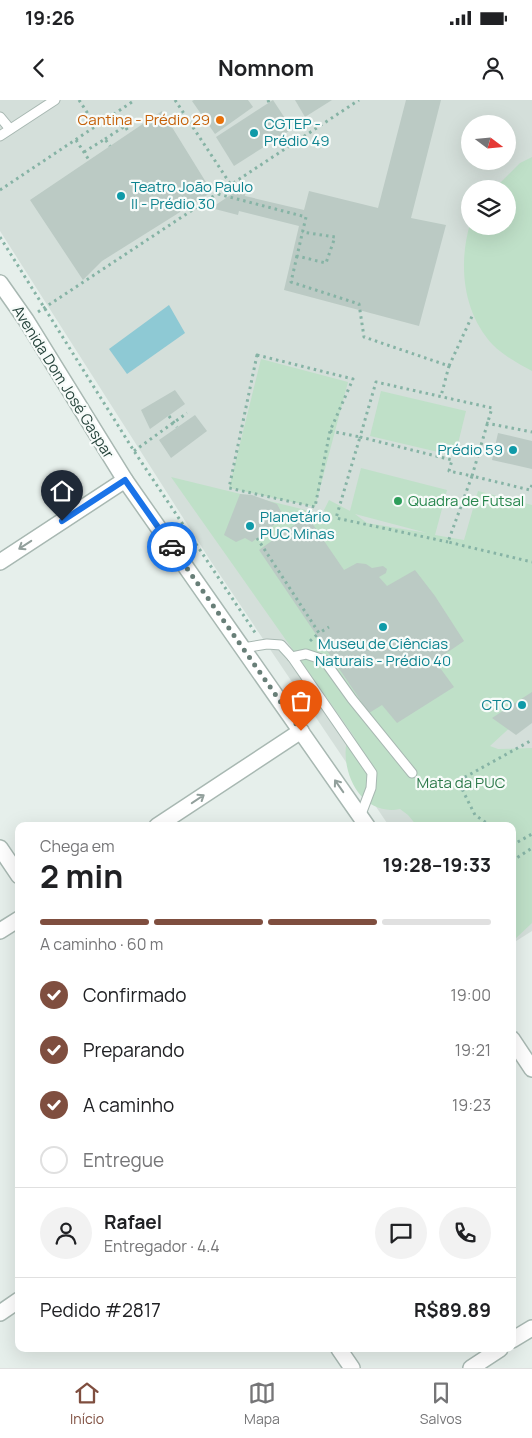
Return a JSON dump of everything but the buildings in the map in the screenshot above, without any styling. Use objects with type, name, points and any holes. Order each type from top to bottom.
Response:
[{"type":"street","name":"Avenida Dom José Gaspar","points":[[0,283],[26,320],[125,480],[364,822]]},
{"type":"street","points":[[0,562],[125,480]]},
{"type":"street","points":[[163,822],[301,731]]},
{"type":"street","points":[[0,848],[15,870]]},
{"type":"street","points":[[0,931],[15,921]]},
{"type":"street","points":[[516,1046],[532,1069]]},
{"type":"street","points":[[0,1313],[15,1303]]},
{"type":"street","points":[[516,1338],[532,1328]]},
{"type":"street","points":[[341,1352],[352,1368]]},
{"type":"street","points":[[471,1368],[495,1352]]},
{"type":"lane","points":[[0,136],[55,100]]},
{"type":"lane","points":[[0,117],[10,129]]},
{"type":"lane","points":[[243,648],[267,644],[281,645],[292,657],[372,773],[372,788],[364,822]]},
{"type":"lane","points":[[292,657],[306,654],[324,660],[352,700],[412,773]]},
{"type":"path","points":[[79,100],[96,126]]},
{"type":"path","points":[[0,190],[135,100]]},
{"type":"path","points":[[175,100],[231,185]]},
{"type":"path","points":[[26,320],[359,100]]},
{"type":"path","points":[[84,152],[125,126],[129,133]]},
{"type":"path","points":[[105,139],[110,146]]},
{"type":"path","points":[[76,140],[89,160]]},
{"type":"path","points":[[217,194],[306,217],[291,282],[359,304],[364,337],[449,366]]},
{"type":"path","points":[[296,256],[326,263],[335,238],[302,232]]},
{"type":"path","points":[[0,237],[134,451],[261,642],[267,644]]},
{"type":"path","points":[[441,396],[449,366],[474,314]]},
{"type":"path","points":[[257,355],[353,379],[330,431],[315,507],[229,488],[257,355]]},
{"type":"path","points":[[448,542],[472,476],[486,423],[492,408],[376,382],[336,518],[532,562]]},
{"type":"path","points":[[134,451],[187,412]]},
{"type":"path","points":[[169,416],[177,427]]},
{"type":"path","points":[[486,423],[532,432]]},
{"type":"path","points":[[330,431],[360,436],[452,460],[450,471],[531,490],[532,485]]},
{"type":"path","points":[[257,538],[320,633],[329,628]]},
{"type":"path","points":[[485,822],[474,815],[458,782],[532,740]]},
{"type":"path","points":[[516,843],[532,834]]},
{"type":"path","points":[[516,858],[532,848]]},
{"type":"shaded area","points":[[0,100],[532,100],[532,931],[516,941],[516,822],[386,822],[210,560],[0,231]]},
{"type":"green space","points":[[532,157],[532,371],[502,353],[483,332],[469,303],[464,272],[467,235],[516,235],[516,180],[503,180],[513,170],[516,170],[520,163]]},
{"type":"green space","points":[[261,359],[348,382],[315,507],[229,488]]},
{"type":"green space","name":"Quadra de Futsal","points":[[381,391],[466,411],[455,456],[370,436]]},
{"type":"green space","name":"Mata da PUC","points":[[361,468],[447,490],[435,535],[464,540],[478,491],[532,505],[532,707],[490,746],[498,749],[532,748],[532,923],[516,938],[516,822],[414,822],[400,809],[386,810],[374,806],[363,798],[355,788],[346,762],[348,736],[355,738],[171,477],[326,515],[324,510],[329,500],[350,511]],"holes":[[[355,514],[427,533],[367,523]]]},
{"type":"water","points":[[169,305],[185,333],[127,374],[109,349]]},
{"type":"way so far","points":[[172,547],[301,731]]},
{"type":"place","name":"Cantina - Prédio 29","points":[[220,120]]},
{"type":"place","name":"CGTEP - Prédio 49","points":[[254,133]]},
{"type":"place","name":"Teatro João Paulo II - Prédio 30","points":[[121,196]]},
{"type":"place","name":"Prédio 59","points":[[513,450]]},
{"type":"place","name":"Quadra de Futsal","points":[[398,501]]},
{"type":"place","name":"Planetário PUC Minas","points":[[250,526]]},
{"type":"place","name":"Museu de Ciências Naturais - Prédio 40","points":[[383,627]]},
{"type":"place","name":"CTO","points":[[522,705]]},
{"type":"route","points":[[62,521],[125,480],[172,547]]}]
